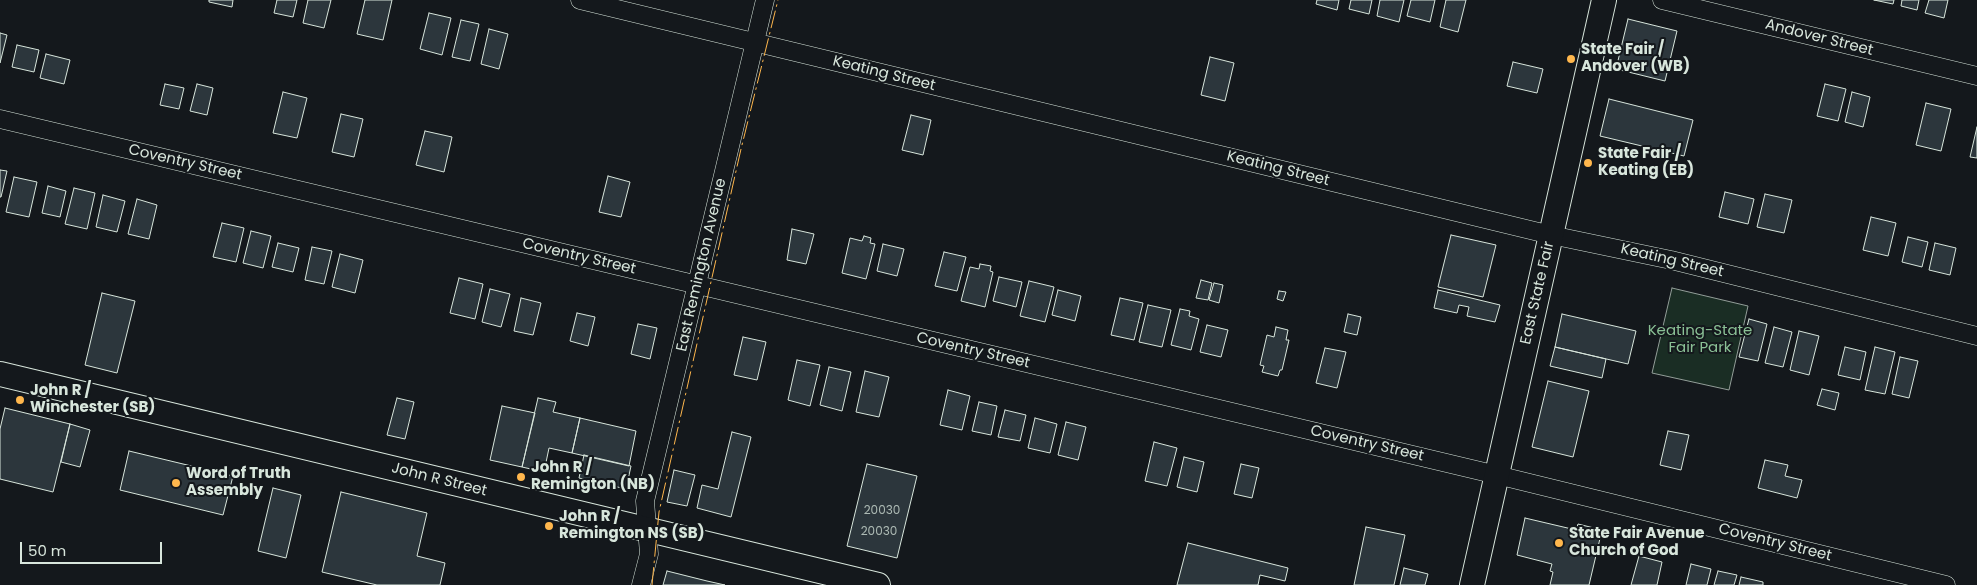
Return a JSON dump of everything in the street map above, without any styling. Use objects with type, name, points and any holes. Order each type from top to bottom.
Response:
[{"type":"main road","name":"East State Fair","points":[[1472,585],[1604,0]]},
{"type":"main road","name":"John R Street","points":[[0,374],[878,585]]},
{"type":"street","name":"Keating Street","points":[[580,0],[1551,235],[1671,260],[1977,336]]},
{"type":"street","name":"East Remington Avenue","points":[[641,585],[649,554],[645,501],[765,0]]},
{"type":"street","name":"Andover Street","points":[[1662,0],[1977,76]]},
{"type":"street","name":"Coventry Street","points":[[0,119],[1497,475],[1946,585]]},
{"type":"green space","name":"Keating-State Fair Park","points":[[1672,288],[1748,306],[1729,390],[1652,373]]},
{"type":"building","points":[[209,0],[233,0],[232,7],[209,2]]},
{"type":"building","points":[[277,0],[297,0],[293,17],[274,13]]},
{"type":"building","points":[[308,0],[331,0],[324,28],[303,23]]},
{"type":"building","points":[[365,0],[392,0],[383,40],[357,34]]},
{"type":"building","points":[[1317,0],[1339,0],[1337,10],[1316,4]]},
{"type":"building","points":[[1351,0],[1372,0],[1369,14],[1349,9]]},
{"type":"building","points":[[1380,0],[1404,0],[1399,22],[1377,16]]},
{"type":"building","points":[[1411,0],[1435,0],[1430,22],[1407,16]]},
{"type":"building","points":[[1446,0],[1466,0],[1458,32],[1440,27]]},
{"type":"building","points":[[1874,0],[1894,0],[1893,4]]},
{"type":"building","points":[[1902,0],[1919,0],[1917,10],[1901,6]]},
{"type":"building","points":[[1929,0],[1948,0],[1944,18],[1925,13]]},
{"type":"building","points":[[429,13],[451,18],[442,55],[420,49]]},
{"type":"building","points":[[1628,19],[1677,31],[1665,81],[1616,69]]},
{"type":"building","points":[[461,20],[479,24],[470,61],[452,57]]},
{"type":"building","points":[[489,29],[508,34],[499,69],[481,64]]},
{"type":"building","points":[[0,33],[7,35],[0,63]]},
{"type":"building","points":[[17,45],[39,50],[34,72],[12,67]]},
{"type":"building","points":[[46,54],[70,60],[64,84],[40,78]]},
{"type":"building","points":[[1210,57],[1234,63],[1225,101],[1201,95]]},
{"type":"building","points":[[1513,62],[1543,69],[1537,93],[1507,86]]},
{"type":"building","points":[[165,84],[184,88],[179,109],[160,105]]},
{"type":"building","points":[[197,84],[213,88],[207,115],[190,111]]},
{"type":"building","points":[[1825,84],[1846,89],[1838,121],[1817,116]]},
{"type":"building","points":[[283,92],[307,98],[297,138],[273,133]]},
{"type":"building","points":[[1852,92],[1870,97],[1863,127],[1845,122]]},
{"type":"building","points":[[1609,99],[1693,120],[1684,156],[1600,136]]},
{"type":"building","points":[[1926,103],[1951,109],[1941,151],[1916,145]]},
{"type":"building","points":[[341,114],[363,119],[354,157],[332,152]]},
{"type":"building","points":[[911,115],[931,120],[923,155],[902,150]]},
{"type":"building","points":[[1977,127],[1977,158],[1970,157]]},
{"type":"building","points":[[425,131],[452,137],[444,172],[416,165]]},
{"type":"building","points":[[0,170],[7,171],[1,197],[0,197]]},
{"type":"building","points":[[608,176],[630,182],[621,217],[599,212]]},
{"type":"building","points":[[14,177],[37,182],[29,217],[6,212]]},
{"type":"building","points":[[48,186],[66,191],[60,217],[42,213]]},
{"type":"building","points":[[74,188],[95,193],[87,229],[65,224]]},
{"type":"building","points":[[1725,192],[1754,199],[1748,224],[1719,217]]},
{"type":"building","points":[[1765,194],[1792,200],[1784,233],[1757,227]]},
{"type":"building","points":[[103,195],[125,201],[117,232],[96,227]]},
{"type":"building","points":[[137,199],[157,205],[149,239],[128,234]]},
{"type":"building","points":[[1871,217],[1896,223],[1888,256],[1863,250]]},
{"type":"building","points":[[222,223],[244,228],[236,262],[213,257]]},
{"type":"building","points":[[792,229],[814,234],[806,264],[787,260]]},
{"type":"building","points":[[251,231],[271,236],[263,268],[243,263]]},
{"type":"building","points":[[1451,235],[1496,245],[1483,297],[1438,287]]},
{"type":"building","points":[[864,236],[871,238],[870,243],[875,244],[866,279],[842,273],[850,238],[862,241]]},
{"type":"building","points":[[1908,237],[1928,242],[1922,267],[1902,262]]},
{"type":"building","points":[[278,243],[299,248],[293,272],[272,267]]},
{"type":"building","points":[[1935,243],[1956,248],[1950,275],[1929,270]]},
{"type":"building","points":[[883,244],[904,249],[897,276],[877,271]]},
{"type":"building","points":[[312,247],[332,251],[324,284],[305,280]]},
{"type":"building","points":[[944,252],[966,257],[957,291],[935,286]]},
{"type":"building","points":[[340,254],[363,260],[355,293],[332,287]]},
{"type":"building","points":[[980,264],[991,266],[990,271],[993,272],[985,307],[961,301],[970,267],[979,269]]},
{"type":"building","points":[[999,277],[1022,282],[1016,307],[993,301]]},
{"type":"building","points":[[459,278],[483,284],[475,319],[450,313]]},
{"type":"building","points":[[1201,280],[1212,283],[1208,300],[1196,298]]},
{"type":"building","points":[[1029,281],[1054,287],[1045,322],[1020,316]]},
{"type":"building","points":[[1214,283],[1223,285],[1219,303],[1209,300]]},
{"type":"building","points":[[490,289],[510,294],[501,327],[482,322]]},
{"type":"building","points":[[1058,290],[1081,296],[1075,321],[1052,315]]},
{"type":"building","points":[[1438,290],[1500,305],[1495,322],[1467,316],[1469,307],[1459,305],[1457,313],[1434,308]]},
{"type":"building","points":[[1279,291],[1286,292],[1283,301],[1277,299]]},
{"type":"building","points":[[102,293],[135,301],[117,373],[85,365]]},
{"type":"building","points":[[521,298],[541,303],[533,335],[514,331]]},
{"type":"building","points":[[1120,298],[1143,303],[1134,340],[1111,335]]},
{"type":"building","points":[[1148,305],[1171,310],[1162,347],[1139,342]]},
{"type":"building","points":[[1180,309],[1190,311],[1189,316],[1199,319],[1191,350],[1171,345]]},
{"type":"building","points":[[577,313],[595,317],[588,346],[570,341]]},
{"type":"building","points":[[1348,314],[1361,317],[1357,335],[1344,332]]},
{"type":"building","points":[[1562,314],[1636,331],[1628,364],[1555,347]]},
{"type":"building","points":[[1749,319],[1767,324],[1758,361],[1739,357]]},
{"type":"building","points":[[638,324],[657,328],[650,359],[631,354]]},
{"type":"building","points":[[1207,325],[1228,330],[1221,357],[1200,352]]},
{"type":"building","points":[[1276,327],[1288,330],[1286,340],[1289,340],[1282,370],[1280,370],[1278,376],[1262,372],[1264,366],[1260,365],[1267,335],[1274,337]]},
{"type":"building","points":[[1774,327],[1792,332],[1783,367],[1765,363]]},
{"type":"building","points":[[1799,331],[1819,336],[1809,375],[1790,370]]},
{"type":"building","points":[[743,337],[766,342],[757,380],[734,375]]},
{"type":"building","points":[[1555,347],[1606,359],[1602,378],[1550,366]]},
{"type":"building","points":[[1845,347],[1866,352],[1860,380],[1838,375]]},
{"type":"building","points":[[1875,347],[1895,352],[1885,394],[1865,390]]},
{"type":"building","points":[[1325,348],[1346,352],[1337,388],[1316,383]]},
{"type":"building","points":[[1900,357],[1918,361],[1909,398],[1892,394]]},
{"type":"building","points":[[797,360],[820,365],[810,406],[788,400]]},
{"type":"building","points":[[829,367],[851,372],[842,411],[820,405]]},
{"type":"building","points":[[865,371],[889,377],[879,417],[856,412]]},
{"type":"building","points":[[1548,381],[1589,391],[1573,457],[1532,447]]},
{"type":"building","points":[[1822,389],[1839,393],[1835,410],[1817,405]]},
{"type":"building","points":[[948,390],[970,396],[962,430],[940,425]]},
{"type":"building","points":[[397,398],[414,402],[405,439],[387,435]]},
{"type":"building","points":[[538,398],[556,402],[553,412],[580,418],[572,453],[549,448],[544,472],[522,467]]},
{"type":"building","points":[[979,402],[997,406],[991,435],[972,431]]},
{"type":"building","points":[[502,406],[535,413],[522,467],[490,460]]},
{"type":"building","points":[[5,408],[70,424],[53,492],[0,479],[0,429]]},
{"type":"building","points":[[1005,410],[1026,415],[1020,441],[998,437]]},
{"type":"building","points":[[580,418],[636,431],[629,466],[572,453]]},
{"type":"building","points":[[1035,418],[1057,424],[1050,453],[1028,448]]},
{"type":"building","points":[[1066,422],[1086,427],[1078,460],[1058,455]]},
{"type":"building","points":[[70,424],[90,430],[80,467],[61,462]]},
{"type":"building","points":[[1668,431],[1689,435],[1681,470],[1660,465]]},
{"type":"building","points":[[732,432],[751,437],[731,517],[697,508],[702,485],[718,489]]},
{"type":"building","points":[[1154,442],[1177,448],[1167,486],[1145,481]]},
{"type":"building","name":"Word of Truth Assembly","points":[[129,451],[233,476],[223,515],[120,490]]},
{"type":"building","points":[[584,455],[631,466],[626,489],[579,478]]},
{"type":"building","points":[[1184,457],[1204,462],[1197,492],[1177,487]]},
{"type":"building","points":[[1765,460],[1788,465],[1785,476],[1802,480],[1797,498],[1758,488]]},
{"type":"building","points":[[867,464],[917,476],[897,558],[847,546]]},
{"type":"building","points":[[1241,464],[1259,468],[1252,498],[1234,494]]},
{"type":"building","points":[[674,470],[695,475],[687,506],[667,502]]},
{"type":"building","points":[[273,488],[301,495],[286,558],[258,551]]},
{"type":"building","points":[[341,492],[427,513],[417,556],[445,563],[440,585],[377,585],[322,572]]},
{"type":"building","name":"State Fair Avenue Church of God","points":[[1525,518],[1576,530],[1578,524],[1602,530],[1589,585],[1550,585],[1553,572],[1550,571],[1552,564],[1517,555]]},
{"type":"building","points":[[1366,527],[1405,535],[1394,585],[1354,585]]},
{"type":"building","points":[[1188,543],[1288,568],[1285,581],[1260,575],[1258,585],[1177,585]]},
{"type":"building","points":[[1639,556],[1662,562],[1657,585],[1631,585]]},
{"type":"building","points":[[1691,564],[1711,569],[1707,585],[1686,585]]},
{"type":"building","points":[[1404,568],[1428,574],[1425,585],[1400,585]]},
{"type":"building","points":[[667,571],[707,581],[725,585],[663,585]]},
{"type":"building","points":[[1718,571],[1737,575],[1734,585],[1714,585]]},
{"type":"building","points":[[1741,577],[1763,582],[1763,585],[1739,585]]},
{"type":"power","points":[[652,585],[659,512],[741,149],[778,0]]},
{"type":"place","name":"State Fair / Andover (WB)","points":[[1571,59]]},
{"type":"place","name":"State Fair / Keating (EB)","points":[[1588,163]]},
{"type":"place","name":"John R / Winchester (SB)","points":[[20,400]]},
{"type":"place","name":"John R / Remington (NB)","points":[[521,477]]},
{"type":"place","name":"Word of Truth Assembly","points":[[176,483]]},
{"type":"place","name":"John R / Remington NS (SB)","points":[[549,526]]},
{"type":"place","name":"State Fair Avenue Church of God","points":[[1559,543]]}]
